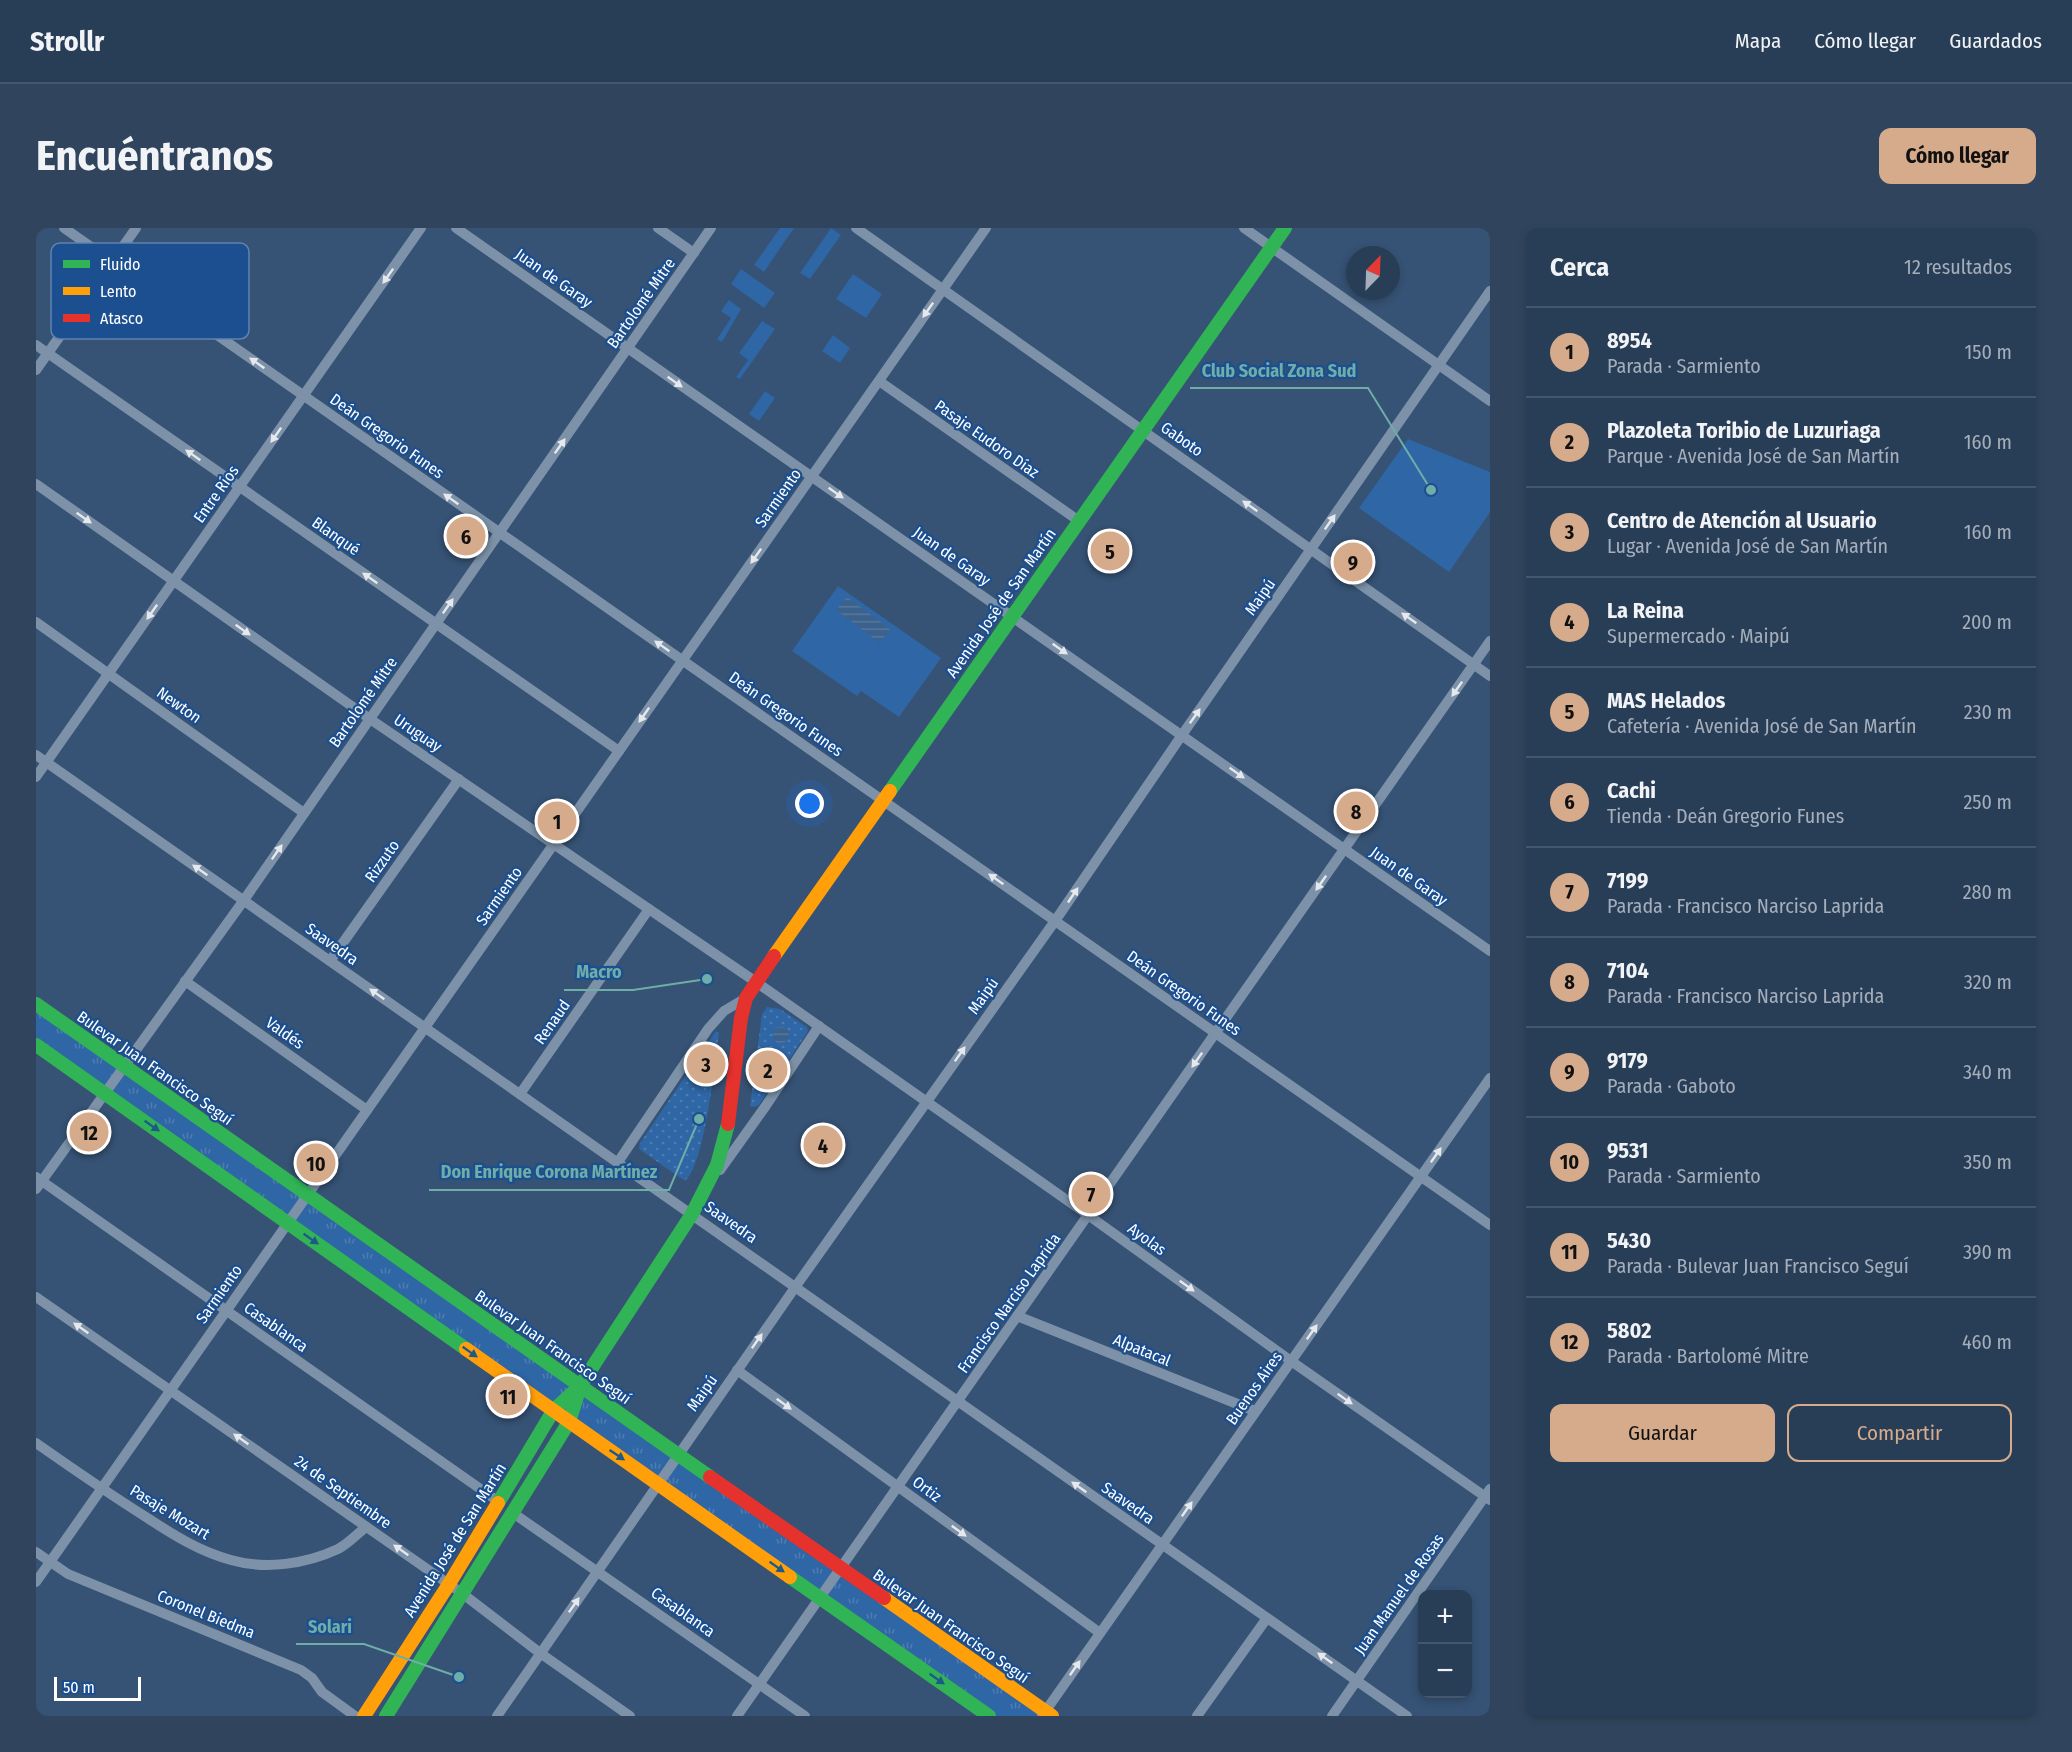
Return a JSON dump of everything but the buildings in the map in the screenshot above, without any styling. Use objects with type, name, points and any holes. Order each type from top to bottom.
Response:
[{"type":"main road","name":"Avenida José de San Martín","points":[[364,1716],[449,1584],[553,1411],[580,1386],[692,1214],[707,1187],[726,1138],[746,998],[882,800],[1285,228]]},
{"type":"main road","name":"Bulevar Juan Francisco Seguí","points":[[36,1004],[1046,1714]]},
{"type":"main road","points":[[36,1045],[989,1716]]},
{"type":"main road","name":"Avenida José de San Martín","points":[[386,1716],[569,1422],[580,1386]]},
{"type":"street","name":"Deán Gregorio Funes","points":[[64,228],[85,243]]},
{"type":"street","points":[[125,243],[136,228]]},
{"type":"street","name":"Entre Ríos","points":[[36,777],[421,228]]},
{"type":"street","name":"Juan de Garay","points":[[456,228],[1490,951]]},
{"type":"street","points":[[658,228],[694,253]]},
{"type":"street","name":"Bartolomé Mitre","points":[[38,1182],[244,900],[711,228]]},
{"type":"street","name":"Gaboto","points":[[856,228],[1490,676]]},
{"type":"street","name":"Sarmiento","points":[[36,1582],[986,228]]},
{"type":"street","points":[[1244,228],[1490,400]]},
{"type":"street","name":"Maipú","points":[[497,1716],[678,1454],[1055,921],[1490,291]]},
{"type":"street","points":[[36,370],[58,339]]},
{"type":"street","name":"Deán Gregorio Funes","points":[[222,339],[1490,1225]]},
{"type":"street","name":"Blanqué","points":[[36,345],[619,751]]},
{"type":"street","name":"Pasaje Eudoro Díaz","points":[[879,381],[1079,521]]},
{"type":"street","name":"Uruguay","points":[[36,484],[370,719],[756,982]]},
{"type":"street","name":"Newton","points":[[36,622],[304,813]]},
{"type":"street","name":"Francisco Narciso Laprida","points":[[737,1716],[1490,640]]},
{"type":"street","name":"Saavedra","points":[[36,755],[1407,1716]]},
{"type":"street","name":"Rizzuto","points":[[330,961],[459,779]]},
{"type":"street","name":"Renaud","points":[[520,1094],[649,909]]},
{"type":"street","name":"Valdés","points":[[185,981],[367,1110]]},
{"type":"street","name":"Ayolas","points":[[756,982],[1291,1361],[1488,1495]]},
{"type":"street","name":"Avenida José de San Martín","points":[[618,1162],[708,1029],[724,1011],[746,998]]},
{"type":"street","name":"Avenida José de San Martín","points":[[707,1187],[765,1107],[819,1026]]},
{"type":"street","name":"Buenos Aires","points":[[1046,1714],[1100,1633],[1490,1077]]},
{"type":"street","name":"Casablanca","points":[[38,1182],[226,1310],[498,1502]]},
{"type":"street","name":"24 de Septiembre","points":[[36,1297],[463,1593],[540,1653],[630,1716]]},
{"type":"street","name":"Alpatacal","points":[[1017,1316],[1256,1412]]},
{"type":"street","name":"Ortiz","points":[[737,1370],[1100,1633]]},
{"type":"street","name":"Pasaje Mozart","points":[[36,1443],[199,1549],[232,1561],[264,1565],[305,1561],[340,1548],[366,1527]]},
{"type":"street","name":"Juan Manuel de Rosas","points":[[1332,1716],[1488,1495]]},
{"type":"street","name":"Casablanca","points":[[513,1513],[805,1716]]},
{"type":"street","name":"Coronel Biedma","points":[[36,1552],[68,1574],[301,1670],[312,1678],[322,1692],[355,1716]]},
{"type":"street","points":[[1197,1716],[1267,1618]]},
{"type":"green space","points":[[780,228],[794,228],[764,272],[754,265]]},
{"type":"green space","points":[[831,228],[841,235],[810,279],[800,273]]},
{"type":"green space","points":[[741,269],[775,293],[764,308],[731,284]]},
{"type":"green space","points":[[853,274],[882,294],[866,318],[836,299]]},
{"type":"green space","points":[[729,300],[741,309],[722,342],[717,339],[731,318],[721,311]]},
{"type":"green space","points":[[762,321],[775,329],[740,379],[736,377],[748,360],[739,353]]},
{"type":"green space","points":[[833,335],[850,348],[840,363],[822,351]]},
{"type":"green space","points":[[765,391],[775,398],[759,421],[749,414]]},
{"type":"green space","points":[[1408,439],[1490,472],[1490,512],[1449,572],[1359,508]]},
{"type":"green space","points":[[838,586],[941,658],[899,717],[861,691],[857,696],[792,651]]},
{"type":"green space","points":[[36,1004],[1052,1716],[989,1716],[36,1045]]},
{"type":"green space","points":[[767,1007],[780,1009],[807,1027],[808,1031],[759,1105],[754,1107],[750,1106],[762,1014]]},
{"type":"green space","points":[[716,1031],[719,1033],[703,1135],[692,1171],[685,1181],[639,1149],[640,1143]]},
{"type":"shaded area","points":[[847,597],[890,629],[880,643],[836,610]]},
{"type":"shaded area","points":[[781,1027],[789,1035],[781,1043],[773,1035]]},
{"type":"traffic: fast","points":[[890,791],[1285,228]]},
{"type":"traffic: fast","points":[[36,1004],[710,1477]]},
{"type":"traffic: fast","points":[[36,1045],[466,1349]]},
{"type":"traffic: fast","points":[[498,1503],[553,1411],[580,1386],[692,1214],[717,1165],[728,1124]]},
{"type":"traffic: fast","points":[[386,1716],[569,1422],[580,1387]]},
{"type":"traffic: fast","points":[[790,1577],[989,1716]]},
{"type":"traffic: slow","points":[[774,956],[890,791]]},
{"type":"traffic: slow","points":[[466,1349],[790,1577]]},
{"type":"traffic: slow","points":[[364,1716],[498,1503]]},
{"type":"traffic: slow","points":[[884,1598],[1052,1716]]},
{"type":"traffic: jam","points":[[728,1124],[741,1018],[746,998],[774,956]]},
{"type":"traffic: jam","points":[[710,1477],[884,1598]]},
{"type":"place","name":"Club Social Zona Sud","points":[[1431,490]]},
{"type":"place","name":"Cachi","points":[[466,536]]},
{"type":"place","name":"MAS Helados","points":[[1110,551]]},
{"type":"place","name":"9179","points":[[1353,562]]},
{"type":"place","name":"7104","points":[[1356,811]]},
{"type":"place","name":"8954","points":[[557,821]]},
{"type":"place","name":"Macro","points":[[707,979]]},
{"type":"place","name":"Centro de Atención al Usuario","points":[[706,1064]]},
{"type":"place","name":"Plazoleta Toribio de Luzuriaga","points":[[768,1070]]},
{"type":"place","name":"Don Enrique Corona Martínez","points":[[699,1119]]},
{"type":"place","name":"5802","points":[[89,1132]]},
{"type":"place","name":"La Reina","points":[[823,1145]]},
{"type":"place","name":"9531","points":[[316,1163]]},
{"type":"place","name":"7199","points":[[1091,1194]]},
{"type":"place","name":"5430","points":[[508,1396]]},
{"type":"place","name":"Solari","points":[[459,1677]]}]
